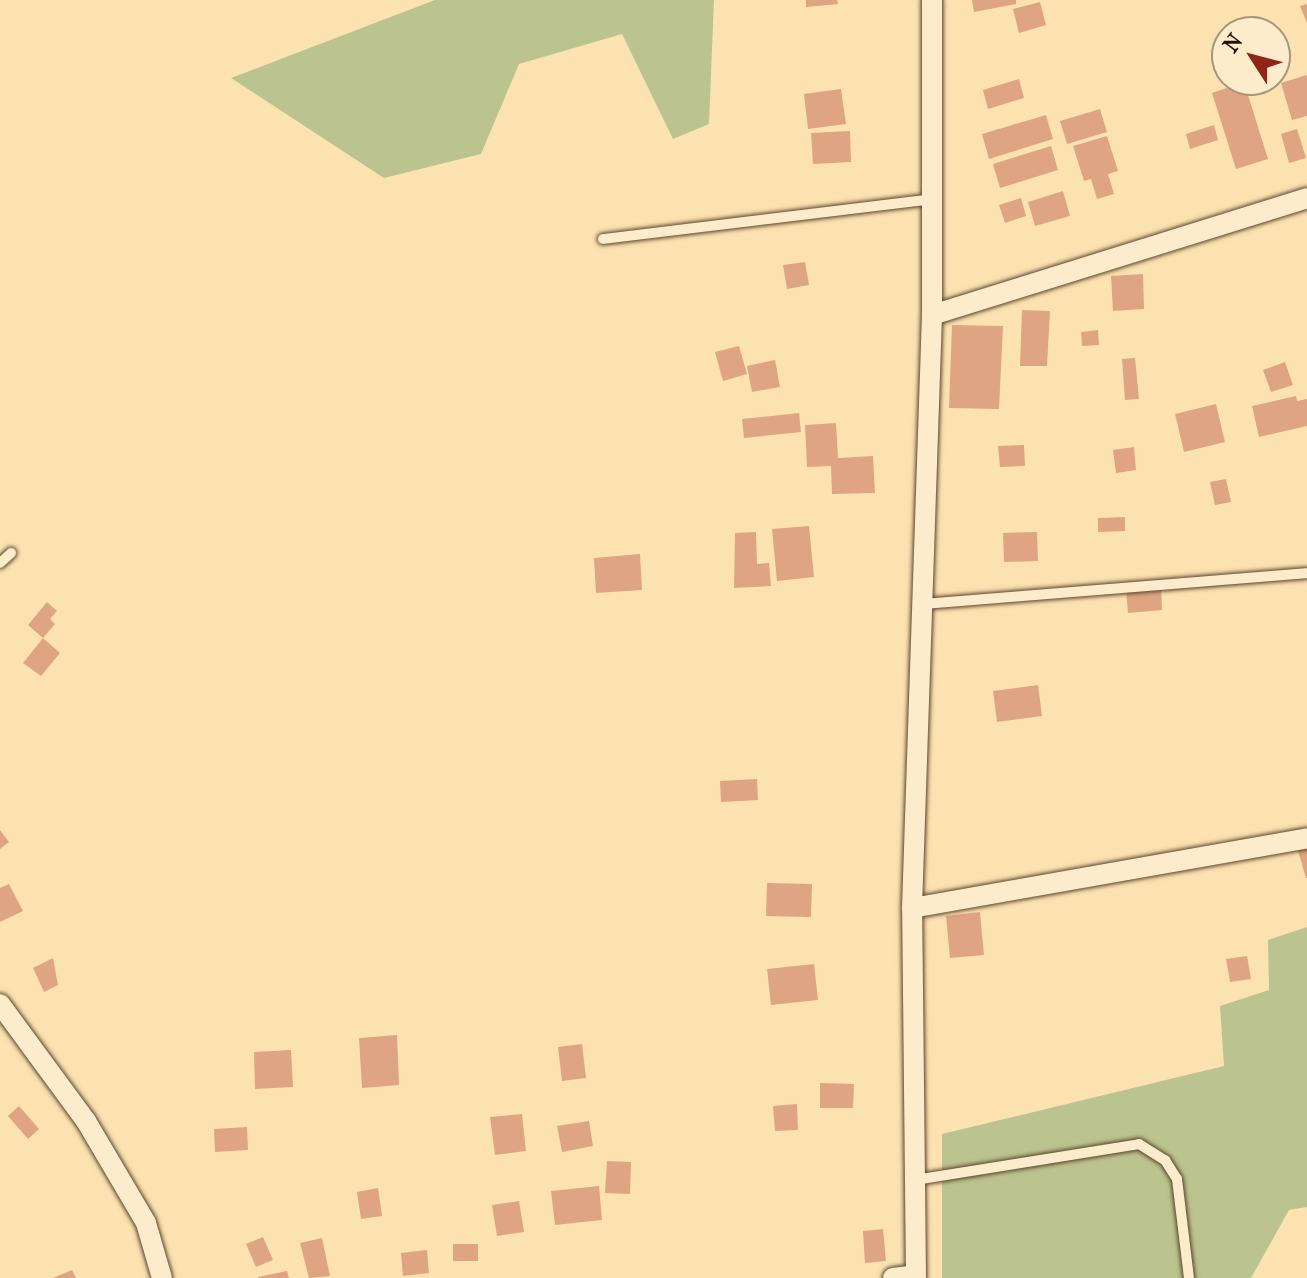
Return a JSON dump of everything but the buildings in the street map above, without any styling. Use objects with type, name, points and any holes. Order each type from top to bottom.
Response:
[{"type":"street","points":[[893,1278],[916,1277],[912,908],[932,315],[932,0]]},
{"type":"street","points":[[932,315],[1307,198]]},
{"type":"street","points":[[912,908],[1307,838]]},
{"type":"street","points":[[0,1004],[86,1121],[138,1210],[162,1278]]},
{"type":"lane","points":[[603,239],[933,199]]},
{"type":"lane","points":[[0,563],[11,553]]},
{"type":"lane","points":[[920,604],[1307,573]]},
{"type":"lane","points":[[915,1180],[1139,1144],[1165,1160],[1177,1179],[1189,1278]]},
{"type":"green space","points":[[435,0],[714,0],[709,124],[673,139],[622,34],[519,64],[481,154],[384,178],[231,78]]},
{"type":"green space","points":[[1307,927],[1307,1207],[1289,1210],[1251,1278],[942,1278],[942,1134],[1224,1066],[1220,1006],[1269,990],[1268,940]]}]
